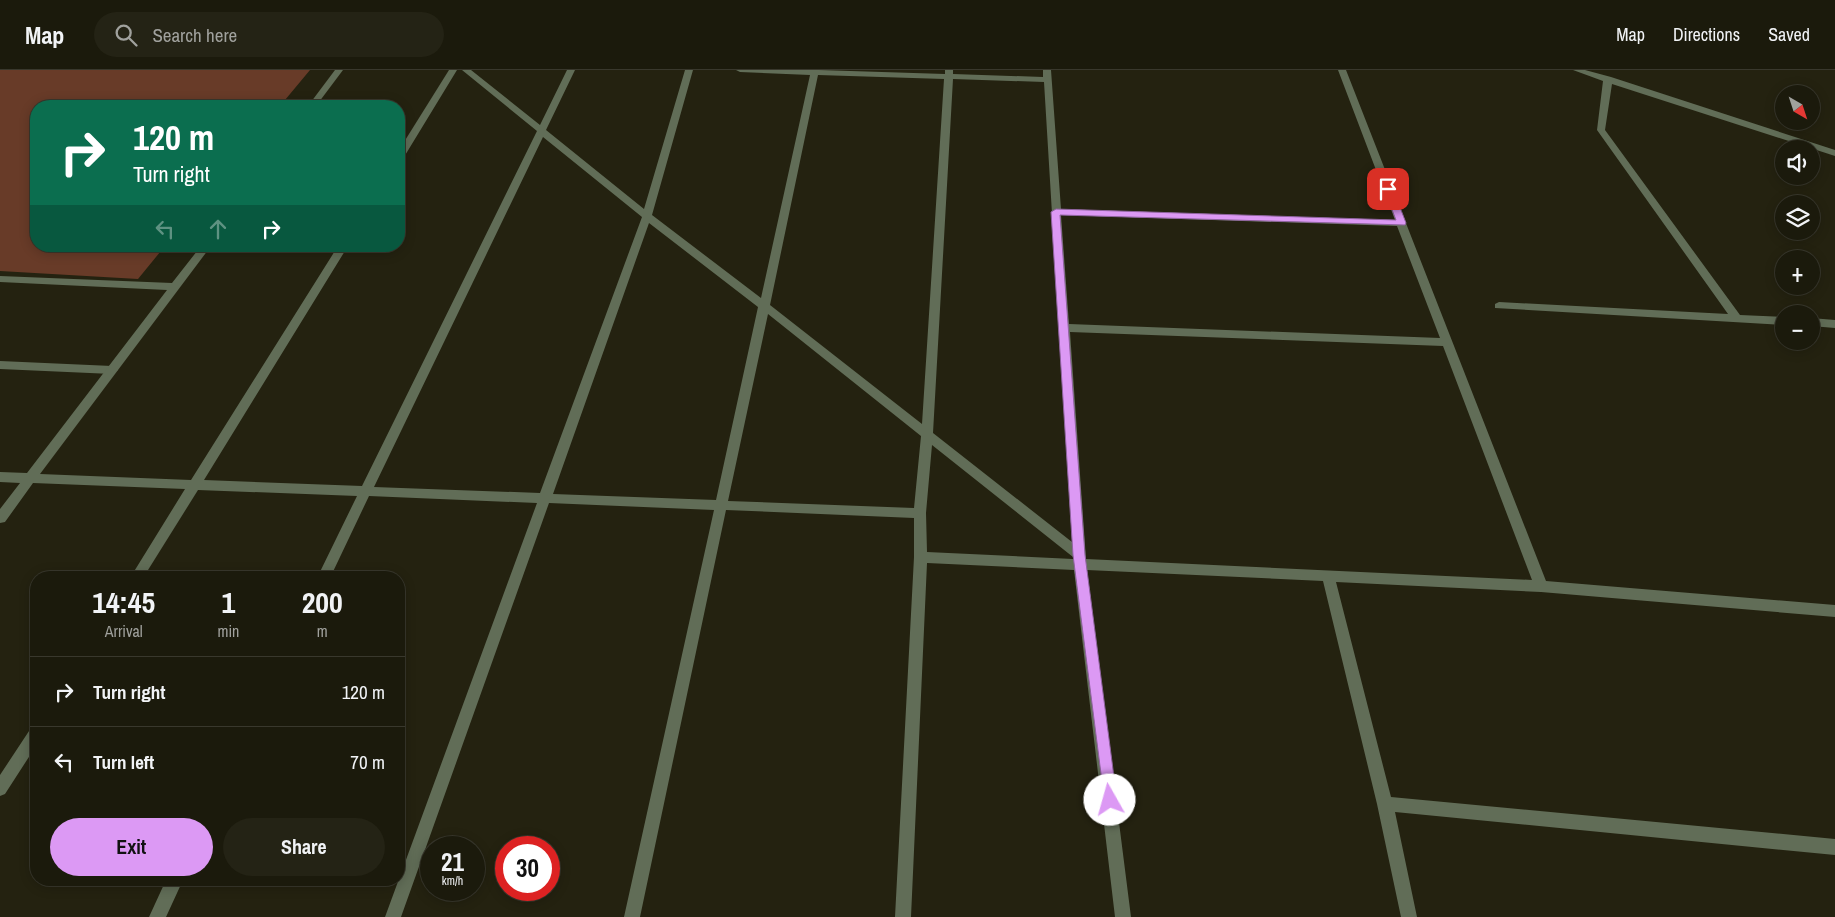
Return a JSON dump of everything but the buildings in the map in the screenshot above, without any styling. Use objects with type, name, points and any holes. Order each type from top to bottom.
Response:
[{"type":"street","points":[[316,100],[339,70]]},
{"type":"street","points":[[405,147],[453,70]]},
{"type":"street","points":[[466,70],[647,216],[927,435],[1080,560]]},
{"type":"street","points":[[326,571],[571,70]]},
{"type":"street","points":[[405,884],[647,216],[689,70]]},
{"type":"street","points":[[740,70],[1047,75],[1080,560],[1124,917]]},
{"type":"street","points":[[1342,70],[1542,586]]},
{"type":"street","points":[[1577,70],[1835,154]]},
{"type":"street","points":[[632,917],[721,506],[762,305],[815,72]]},
{"type":"street","points":[[903,917],[921,557],[920,513],[927,435],[949,73]]},
{"type":"street","points":[[1608,79],[1601,130],[1737,319]]},
{"type":"street","points":[[1056,212],[1402,223]]},
{"type":"street","points":[[0,518],[202,252]]},
{"type":"street","points":[[140,571],[339,252]]},
{"type":"street","points":[[0,279],[176,287]]},
{"type":"street","points":[[1499,306],[1775,321]]},
{"type":"street","points":[[1820,323],[1835,324]]},
{"type":"street","points":[[1065,328],[1447,342]]},
{"type":"street","points":[[0,365],[112,370]]},
{"type":"street","points":[[0,477],[920,513]]},
{"type":"street","points":[[921,557],[1080,560],[1328,576],[1542,586],[1835,611]]},
{"type":"street","points":[[1328,576],[1385,804],[1410,917]]},
{"type":"street","points":[[0,789],[30,742]]},
{"type":"street","points":[[1385,804],[1835,846]]},
{"type":"street","points":[[157,917],[173,886]]},
{"type":"street","points":[[393,917],[404,886]]},
{"type":"shaded area","points":[[0,70],[310,70],[285,100],[30,100],[30,252],[160,252],[138,279],[0,271]]},
{"type":"route","points":[[1110,800],[1079,555],[1056,212],[1402,223],[1388,189]]}]
